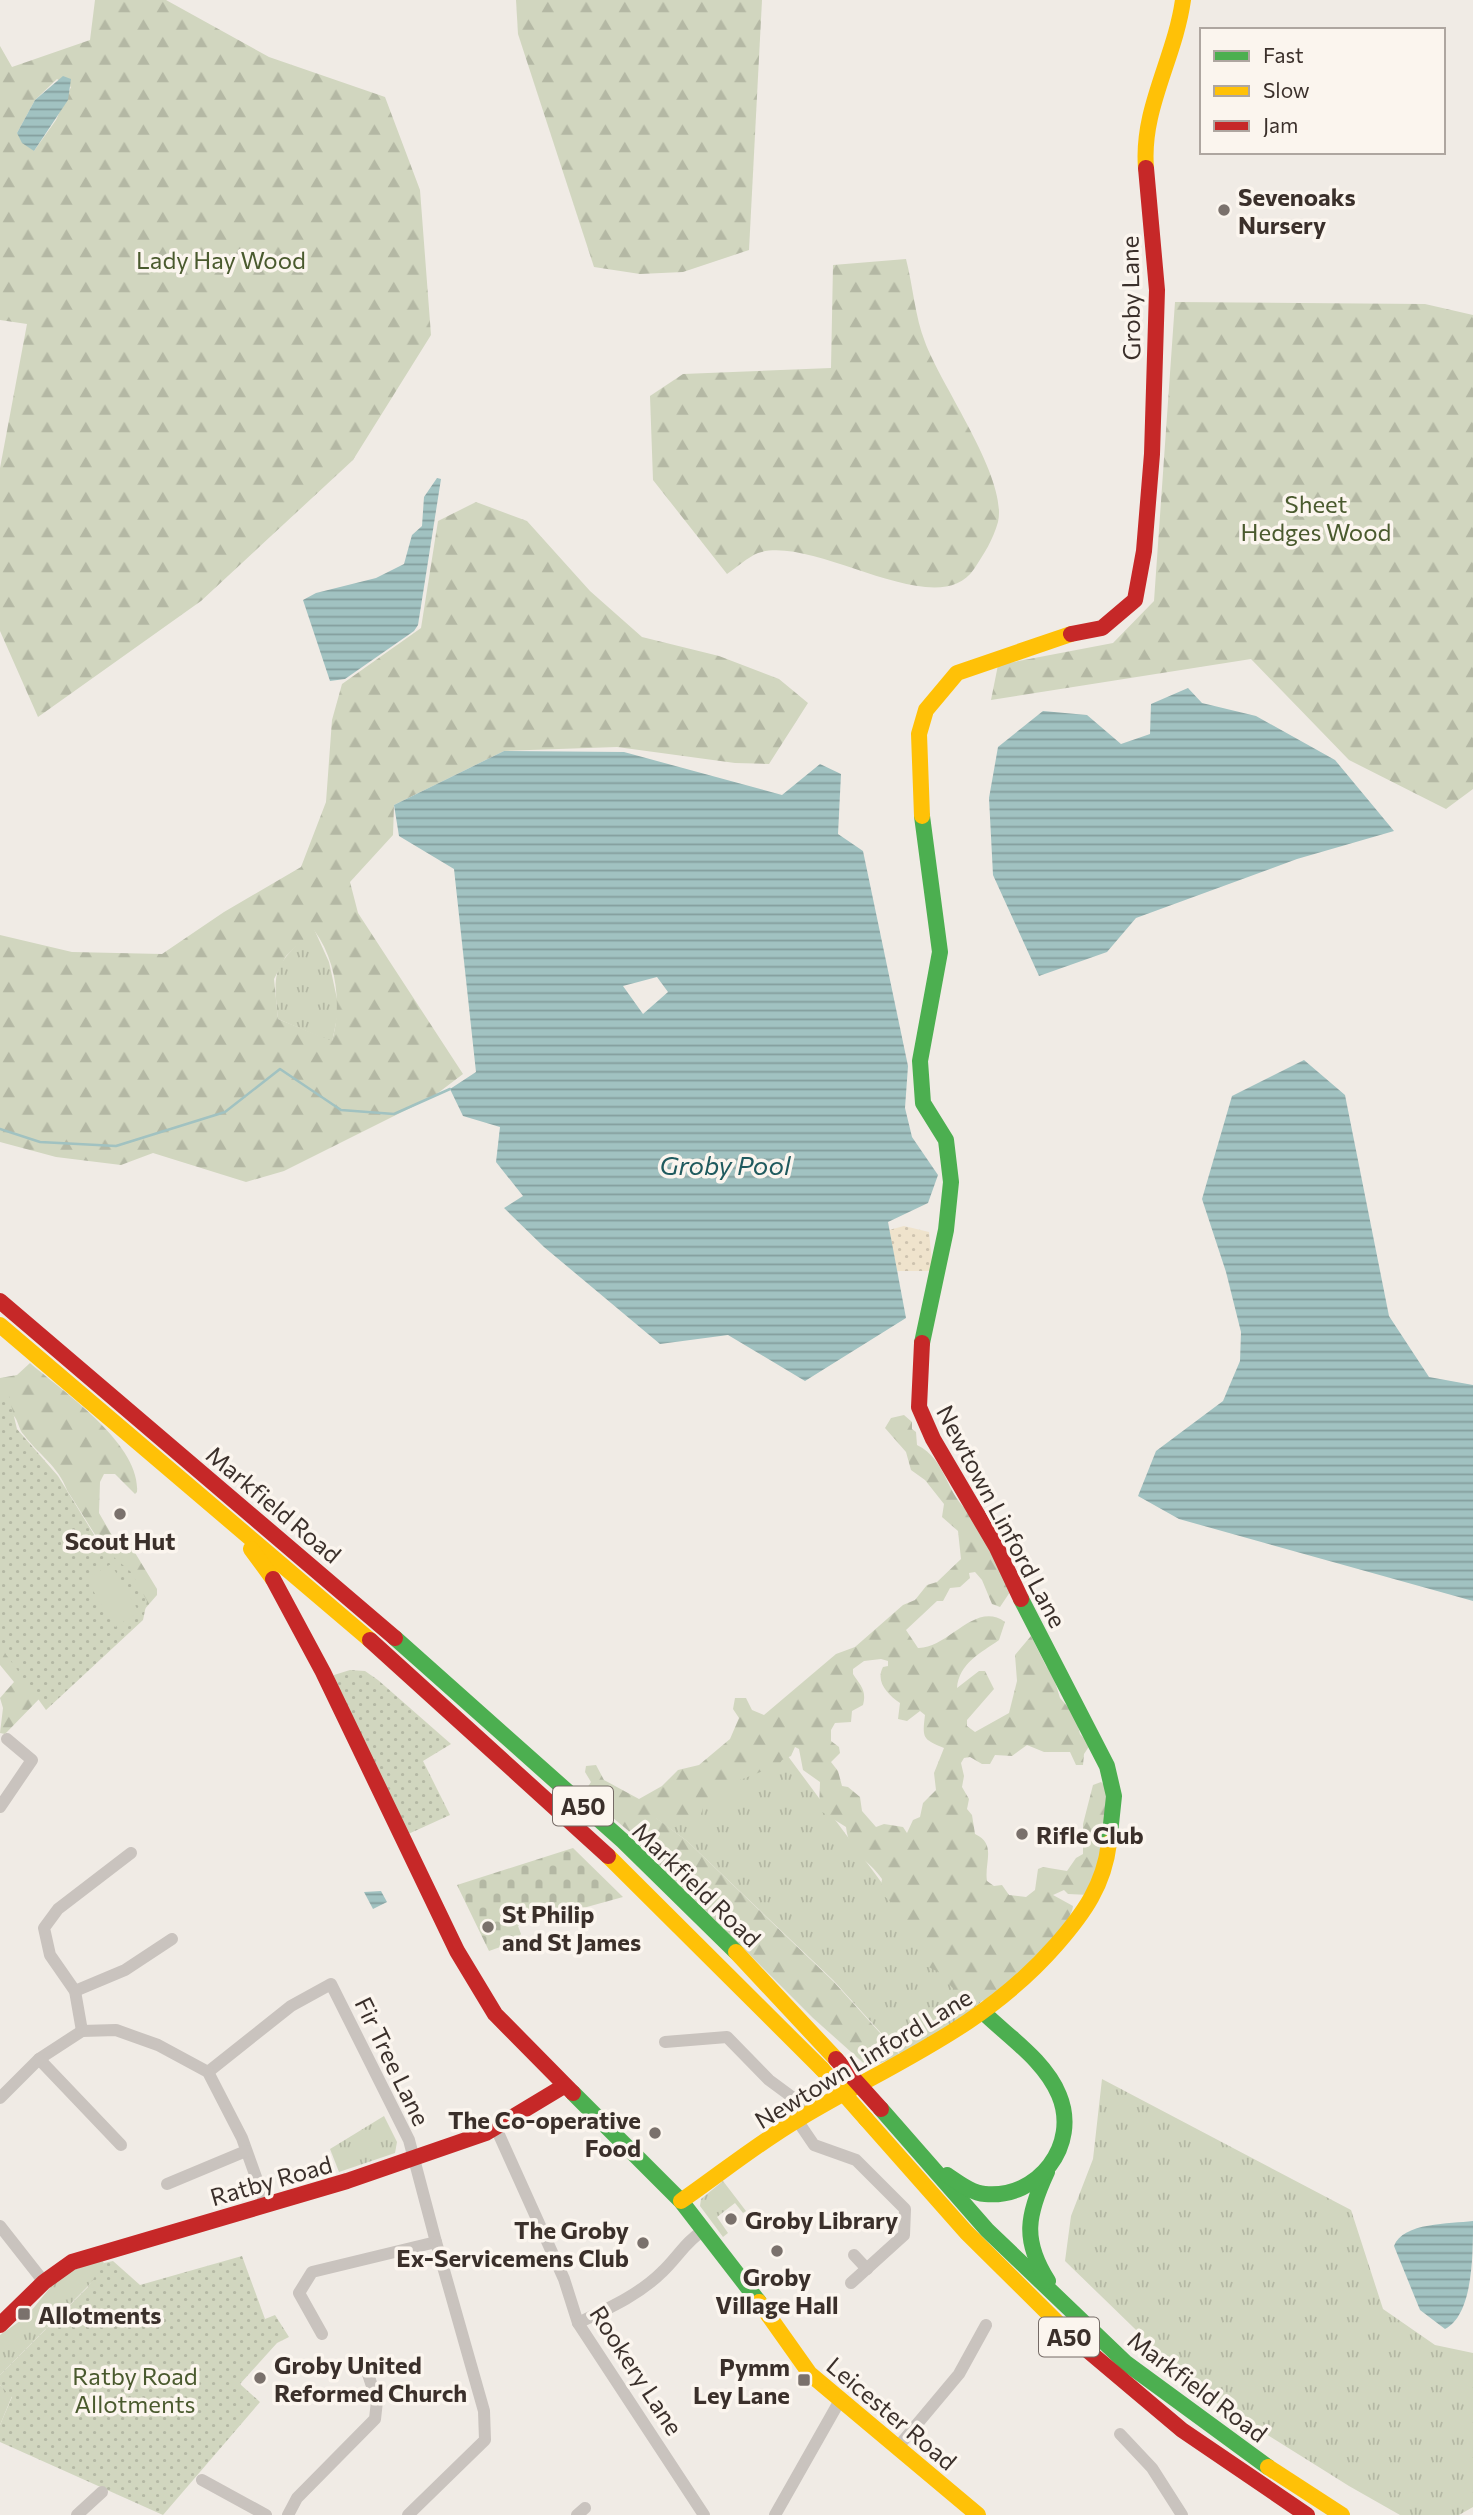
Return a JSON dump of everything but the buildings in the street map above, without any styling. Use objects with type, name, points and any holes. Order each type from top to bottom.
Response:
[{"type":"main road","name":"Groby Lane","points":[[1135,600],[1144,551],[1152,454],[1157,290],[1145,158],[1146,124],[1180,21],[1183,0]]},
{"type":"main road","name":"Newtown Linford Lane","points":[[681,2201],[801,2118],[951,2035],[984,2013],[1031,1974],[1083,1914],[1097,1891],[1107,1857],[1114,1796],[1103,1757],[1032,1622],[997,1548],[933,1438],[919,1407],[919,1355],[946,1230],[951,1182],[946,1140],[923,1103],[919,1061],[940,952],[919,796],[919,734],[926,710],[957,673],[1067,635],[1102,628],[1135,600]]},
{"type":"main road","name":"Markfield Road","points":[[0,1301],[368,1615],[594,1816],[707,1922],[836,2059],[986,2230],[1126,2363],[1238,2448],[1342,2515]]},
{"type":"main road","name":"Markfield Road","points":[[0,1325],[207,1500],[540,1792],[667,1909],[822,2069],[981,2250],[1080,2348],[1215,2455],[1307,2515]]},
{"type":"main road","points":[[207,1500],[273,1579],[317,1660],[470,1976],[495,2014],[564,2086]]},
{"type":"main road","points":[[925,2159],[962,2185],[984,2194],[1013,2192],[1048,2170],[1057,2160],[1067,2134],[1067,2116],[1060,2095],[1043,2071],[984,2013]]},
{"type":"main road","name":"Ratby Road","points":[[0,2325],[44,2282],[72,2262],[266,2205],[415,2157],[496,2128],[564,2086]]},
{"type":"main road","name":"Leicester Road","points":[[564,2086],[681,2201],[725,2253],[810,2374],[839,2402],[978,2515]]},
{"type":"main road","points":[[1048,2170],[1030,2210],[1030,2241],[1034,2259],[1072,2314]]},
{"type":"street","points":[[0,1807],[32,1760],[7,1739]]},
{"type":"street","points":[[82,2031],[75,1991],[50,1955],[44,1928],[58,1909],[131,1853]]},
{"type":"street","points":[[75,1991],[125,1970],[172,1939]]},
{"type":"street","name":"Fir Tree Lane","points":[[208,2072],[291,2006],[331,1984],[393,2105],[415,2157],[486,2427],[485,2440],[479,2449],[408,2515]]},
{"type":"street","points":[[0,2098],[39,2059],[82,2031],[116,2030],[158,2045],[208,2072],[246,2151],[266,2205]]},
{"type":"street","points":[[672,2037],[727,2037],[769,2080],[792,2097],[814,2145],[856,2160],[905,2209],[904,2235],[851,2283]]},
{"type":"street","points":[[39,2059],[121,2145]]},
{"type":"street","name":"Rookery Lane","points":[[496,2128],[548,2241],[578,2323],[704,2515]]},
{"type":"street","points":[[167,2185],[183,2175],[246,2151]]},
{"type":"street","points":[[176,2162],[183,2175]]},
{"type":"street","points":[[0,2226],[44,2282]]},
{"type":"street","points":[[578,2323],[627,2298],[654,2279],[672,2258],[704,2230]]},
{"type":"street","points":[[322,2334],[299,2292],[312,2272],[436,2242]]},
{"type":"street","points":[[854,2255],[867,2269]]},
{"type":"street","points":[[899,2450],[959,2374],[986,2325]]},
{"type":"street","points":[[899,2450],[965,2377],[984,2345]]},
{"type":"street","points":[[288,2515],[297,2498],[376,2419],[377,2401],[365,2365]]},
{"type":"street","points":[[775,2515],[839,2402]]},
{"type":"street","points":[[1120,2434],[1152,2468],[1182,2515]]},
{"type":"street","points":[[202,2480],[266,2515]]},
{"type":"street","points":[[80,2514],[102,2492]]},
{"type":"green space","name":"Lady Hay Wood","points":[[95,0],[166,0],[269,57],[385,97],[420,190],[431,335],[353,460],[201,601],[38,717],[0,631],[0,468],[27,324],[0,320],[0,46],[12,67],[90,40]],"holes":[[[57,79],[71,87],[56,120],[34,151],[17,133],[35,100]]]},
{"type":"green space","points":[[516,0],[762,0],[749,250],[683,272],[640,274],[594,267],[518,34]]},
{"type":"green space","points":[[906,259],[925,342],[984,457],[993,482],[998,503],[998,522],[985,552],[974,569],[956,584],[933,587],[904,584],[810,555],[782,551],[758,553],[727,574],[653,480],[650,396],[683,374],[831,368],[833,265]]},
{"type":"green space","name":"Sheet Hedges Wood","points":[[1175,302],[1425,304],[1473,315],[1473,789],[1446,809],[1349,760],[1251,659],[991,700],[998,665],[1113,643],[1154,601]]},
{"type":"green space","points":[[476,502],[527,521],[590,591],[642,637],[719,656],[779,679],[808,703],[769,764],[735,763],[617,747],[504,751],[394,805],[393,835],[350,882],[358,913],[463,1074],[434,1096],[284,1171],[246,1182],[153,1153],[121,1165],[56,1157],[0,1142],[0,935],[72,952],[162,954],[224,912],[301,867],[326,802],[332,720],[342,684],[421,628],[438,521]],"holes":[[[314,930],[322,942],[332,970],[337,999],[332,1041],[278,1019],[274,979],[286,956]]]},
{"type":"green space","points":[[314,929],[329,962],[339,1008],[332,1042],[278,1019],[276,977],[279,968],[291,951]]},
{"type":"green space","points":[[30,1363],[97,1420],[113,1437],[135,1474],[135,1494],[115,1474],[104,1474],[100,1482],[99,1513],[114,1539],[123,1533],[157,1589],[157,1595],[143,1611],[59,1474],[22,1433],[13,1415],[0,1417],[0,1378],[17,1375]]},
{"type":"green space","points":[[0,1391],[9,1396],[17,1429],[58,1476],[101,1546],[131,1572],[147,1601],[143,1620],[46,1710],[0,1646]]},
{"type":"green space","points":[[904,1415],[912,1422],[917,1445],[935,1460],[956,1498],[972,1514],[1010,1592],[1000,1607],[992,1604],[982,1580],[975,1572],[969,1573],[970,1578],[960,1587],[950,1588],[943,1601],[937,1601],[906,1630],[918,1648],[940,1641],[983,1617],[994,1617],[1005,1622],[999,1640],[966,1665],[959,1679],[957,1688],[979,1671],[985,1671],[994,1689],[967,1720],[967,1726],[975,1732],[1009,1713],[1017,1681],[1015,1655],[1031,1636],[1046,1666],[1052,1672],[1060,1698],[1075,1715],[1080,1734],[1090,1745],[1084,1754],[1083,1765],[1076,1765],[1070,1752],[1044,1752],[1027,1745],[1012,1756],[995,1755],[990,1764],[982,1764],[970,1757],[964,1758],[961,1763],[964,1776],[962,1787],[969,1799],[967,1809],[972,1815],[975,1834],[982,1838],[988,1849],[987,1881],[994,1886],[1002,1885],[1009,1895],[1026,1897],[1035,1890],[1038,1869],[1043,1867],[1067,1871],[1076,1858],[1083,1854],[1083,1824],[1093,1785],[1101,1782],[1110,1790],[1104,1848],[1089,1895],[1068,1894],[1064,1890],[1053,1895],[1073,1906],[1070,1915],[1051,1941],[991,2002],[960,1996],[938,1972],[925,1965],[923,1952],[901,1926],[897,1908],[880,1892],[882,1879],[855,1850],[846,1827],[819,1810],[820,1782],[803,1770],[799,1749],[795,1747],[791,1756],[782,1760],[774,1772],[763,1771],[740,1780],[726,1803],[705,1802],[700,1817],[678,1816],[667,1822],[664,1818],[656,1818],[687,1841],[833,1981],[900,2055],[869,2068],[813,2018],[636,1841],[637,1838],[588,1797],[585,1791],[591,1782],[585,1772],[586,1766],[596,1765],[604,1780],[639,1799],[662,1786],[678,1770],[699,1765],[730,1739],[739,1718],[733,1709],[735,1698],[746,1698],[752,1710],[764,1715],[836,1654],[855,1647],[903,1605],[915,1600],[927,1585],[937,1582],[961,1559],[958,1531],[942,1517],[944,1504],[925,1480],[911,1470],[906,1452],[885,1428],[891,1418]],"holes":[[[864,1661],[888,1661],[888,1666],[883,1667],[881,1678],[887,1692],[900,1703],[898,1719],[907,1721],[920,1711],[925,1715],[924,1734],[928,1740],[944,1748],[934,1773],[936,1790],[923,1803],[920,1817],[913,1820],[907,1833],[903,1827],[884,1824],[876,1827],[862,1811],[860,1797],[848,1787],[842,1786],[838,1771],[831,1762],[840,1753],[839,1747],[831,1741],[831,1730],[835,1723],[851,1722],[852,1711],[863,1705],[863,1692],[853,1669]]]},
{"type":"green space","points":[[111,1564],[139,1612],[115,1627],[86,1579]]},
{"type":"green space","points":[[0,1623],[42,1696],[5,1734],[0,1733],[3,1708],[0,1698],[14,1682],[0,1665]]},
{"type":"green space","points":[[350,1670],[365,1671],[378,1680],[451,1744],[423,1761],[450,1815],[406,1835],[335,1683],[334,1675]]},
{"type":"green space","points":[[776,1740],[916,1929],[986,1997],[966,2016],[901,2055],[833,1980],[687,1841],[654,1817]]},
{"type":"green space","points":[[573,1848],[623,1897],[518,1926],[521,1934],[514,1942],[489,1951],[457,1885]]},
{"type":"green space","points":[[1102,2079],[1351,2210],[1383,2309],[1435,2345],[1473,2353],[1473,2507],[1459,2515],[1400,2515],[1349,2486],[1202,2394],[1065,2261],[1071,2216],[1093,2159]]},
{"type":"green space","points":[[384,2116],[397,2142],[395,2153],[339,2172],[330,2149]]},
{"type":"green space","points":[[723,2181],[746,2211],[743,2213],[735,2203],[717,2217],[728,2233],[723,2237],[700,2206],[701,2199]]},
{"type":"green space","name":"Ratby Road Allotments","points":[[242,2256],[265,2319],[275,2315],[289,2337],[277,2343],[240,2384],[260,2402],[163,2515],[0,2442],[0,2425],[12,2397],[0,2385],[0,2375],[88,2287],[104,2263],[113,2261],[140,2285]]},
{"type":"green space","points":[[101,2259],[104,2263],[98,2276],[0,2375],[0,2335],[27,2316],[53,2284],[69,2272]]},
{"type":"green space","points":[[0,2385],[12,2396],[0,2425]]},
{"type":"sand","points":[[904,1226],[929,1232],[933,1271],[897,1271],[889,1230]]},
{"type":"water","points":[[63,76],[71,79],[68,100],[34,151],[22,143],[17,133],[35,100]]},
{"type":"water","points":[[437,478],[441,479],[418,625],[414,631],[345,679],[330,681],[303,600],[316,593],[376,578],[404,564],[412,535],[422,526],[424,497]]},
{"type":"water","points":[[1188,688],[1202,703],[1256,716],[1335,760],[1394,831],[1297,859],[1136,918],[1107,952],[1039,976],[993,875],[989,798],[998,747],[1043,711],[1087,715],[1121,744],[1150,734],[1151,704]]},
{"type":"water","name":"Groby Pool","points":[[504,751],[624,752],[782,795],[820,764],[841,774],[838,834],[863,851],[908,1066],[905,1108],[912,1137],[938,1175],[928,1203],[888,1222],[906,1318],[805,1381],[728,1335],[660,1344],[544,1247],[504,1208],[523,1196],[496,1162],[500,1127],[463,1116],[450,1089],[476,1072],[454,869],[399,836],[394,805]],"holes":[[[657,977],[668,992],[643,1014],[623,986]]]},
{"type":"water","points":[[1304,1060],[1345,1095],[1389,1316],[1429,1377],[1473,1385],[1473,1601],[1179,1519],[1138,1496],[1156,1451],[1223,1401],[1240,1361],[1241,1332],[1226,1272],[1202,1199],[1232,1096]]},
{"type":"water","points":[[381,1891],[387,1902],[373,1909],[364,1892]]},
{"type":"water","points":[[1473,2221],[1470,2283],[1461,2311],[1445,2329],[1420,2310],[1394,2246],[1399,2238],[1417,2228]]},
{"type":"waterway","points":[[0,1129],[40,1142],[116,1146],[225,1112],[280,1069],[341,1110],[394,1114],[450,1089]]},
{"type":"traffic: fast","points":[[922,816],[940,952],[920,1061],[923,1103],[946,1140],[951,1182],[946,1230],[922,1343]]},
{"type":"traffic: fast","points":[[1021,1599],[1107,1766],[1114,1796],[1109,1843]]},
{"type":"traffic: fast","points":[[395,1638],[623,1841],[736,1952]]},
{"type":"traffic: fast","points":[[947,2175],[965,2187],[985,2194],[1022,2188],[1050,2165],[1059,2150],[1064,2132],[1064,2114],[1059,2095],[1045,2071],[984,2013]]},
{"type":"traffic: fast","points":[[573,2093],[681,2201],[759,2302]]},
{"type":"traffic: fast","points":[[881,2109],[987,2230],[1126,2363],[1268,2467]]},
{"type":"traffic: fast","points":[[1047,2172],[1035,2201],[1030,2227],[1034,2253],[1048,2281]]},
{"type":"traffic: slow","points":[[1146,168],[1146,146],[1153,104],[1183,0]]},
{"type":"traffic: slow","points":[[922,816],[919,734],[926,710],[957,673],[1071,634]]},
{"type":"traffic: slow","points":[[0,1325],[370,1640]]},
{"type":"traffic: slow","points":[[251,1549],[273,1579]]},
{"type":"traffic: slow","points":[[681,2201],[784,2128],[935,2042],[999,1999],[1028,1974],[1076,1921],[1103,1872],[1109,1843]]},
{"type":"traffic: slow","points":[[608,1856],[822,2069]]},
{"type":"traffic: slow","points":[[736,1952],[836,2059]]},
{"type":"traffic: slow","points":[[822,2069],[866,2119]]},
{"type":"traffic: slow","points":[[866,2119],[966,2232],[1074,2339]]},
{"type":"traffic: slow","points":[[759,2302],[810,2374],[978,2515]]},
{"type":"traffic: slow","points":[[1268,2467],[1342,2515]]},
{"type":"traffic: jam","points":[[1071,634],[1102,628],[1135,600],[1144,551],[1152,454],[1157,290],[1146,168]]},
{"type":"traffic: jam","points":[[0,1301],[395,1638]]},
{"type":"traffic: jam","points":[[922,1343],[919,1407],[933,1439],[997,1548],[1021,1599]]},
{"type":"traffic: jam","points":[[273,1579],[323,1672],[457,1951],[495,2014],[573,2093]]},
{"type":"traffic: jam","points":[[370,1640],[608,1856]]},
{"type":"traffic: jam","points":[[836,2059],[881,2109]]},
{"type":"traffic: jam","points":[[0,2325],[44,2282],[72,2262],[347,2181],[486,2133],[564,2086]]},
{"type":"traffic: jam","points":[[1074,2339],[1182,2430],[1307,2515]]},
{"type":"place","name":"Sevenoaks Nursery","points":[[1224,210]]},
{"type":"place","name":"Scout Hut","points":[[120,1514]]},
{"type":"place","name":"Rifle Club","points":[[1022,1834]]},
{"type":"place","name":"St Philip and St James","points":[[488,1927]]},
{"type":"place","name":"The Co-operative Food","points":[[655,2133]]},
{"type":"place","name":"Groby Library","points":[[731,2219]]},
{"type":"place","name":"The Groby Ex-Servicemens Club","points":[[643,2243]]},
{"type":"place","name":"Groby Village Hall","points":[[777,2251]]},
{"type":"place","name":"Allotments","points":[[24,2314]]},
{"type":"place","name":"Groby United Reformed Church","points":[[260,2378]]},
{"type":"place","name":"Pymm Ley Lane","points":[[804,2380]]}]
